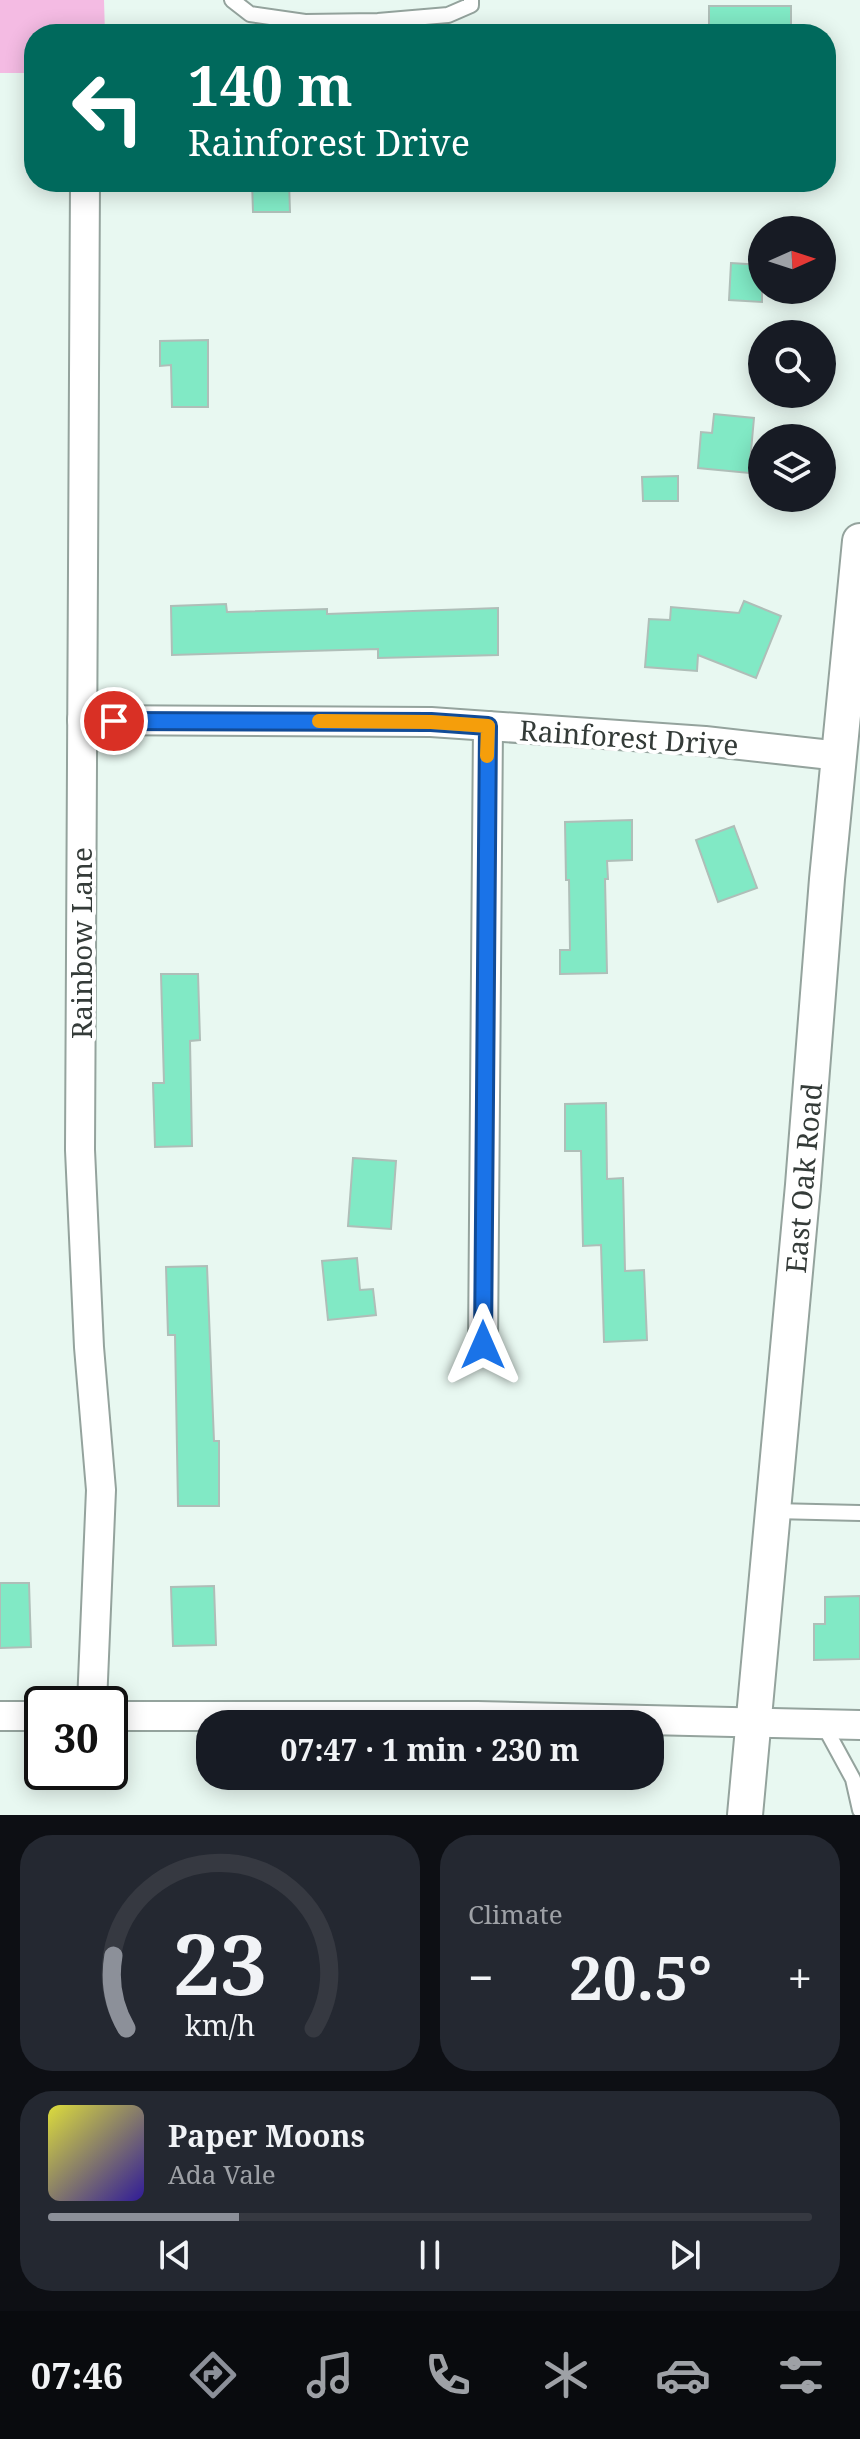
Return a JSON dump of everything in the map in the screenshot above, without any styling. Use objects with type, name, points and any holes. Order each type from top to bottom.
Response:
[{"type":"street","name":"Rainbow Lane","points":[[85,192],[80,1150],[89,1347],[101,1490],[93,1686]]},
{"type":"street","name":"East Oak Road","points":[[745,1815],[860,541]]},
{"type":"street","name":"Rainforest Drive","points":[[82,720],[431,722],[705,741],[840,756]]},
{"type":"street","points":[[483,1345],[488,726]]},
{"type":"street","points":[[0,1716],[24,1716]]},
{"type":"street","points":[[128,1716],[477,1716],[860,1725]]},
{"type":"lane","points":[[232,0],[250,14],[320,22],[448,15],[471,5],[471,0]]},
{"type":"lane","points":[[773,1511],[860,1513]]},
{"type":"lane","points":[[823,1724],[853,1779],[860,1810]]},
{"type":"shaded area","points":[[0,0],[104,0],[105,24],[24,24],[24,73],[0,73]]},
{"type":"building","points":[[709,6],[791,6],[791,24],[709,24]]},
{"type":"building","points":[[252,192],[289,192],[290,212],[253,212]]},
{"type":"building","points":[[731,263],[748,264],[748,301],[729,300]]},
{"type":"building","points":[[208,340],[208,407],[172,407],[171,365],[160,366],[160,341]]},
{"type":"building","points":[[714,414],[754,418],[753,424],[748,424],[748,473],[698,468],[701,432],[712,433]]},
{"type":"building","points":[[678,476],[678,501],[643,501],[642,477]]},
{"type":"building","points":[[744,601],[781,616],[756,678],[698,655],[697,671],[645,667],[649,619],[670,620],[671,607],[739,613]]},
{"type":"building","points":[[226,604],[227,612],[327,609],[327,614],[498,608],[498,655],[378,658],[378,649],[172,655],[171,606]]},
{"type":"building","points":[[632,820],[632,860],[607,861],[607,973],[560,974],[560,950],[570,950],[565,822]]},
{"type":"building","points":[[734,826],[757,888],[718,902],[696,840]]},
{"type":"building","points":[[161,974],[198,974],[200,1040],[190,1041],[192,1146],[155,1147],[153,1083],[164,1083]]},
{"type":"building","points":[[606,1103],[607,1179],[623,1178],[625,1271],[644,1270],[647,1340],[604,1342],[601,1245],[583,1246],[581,1151],[565,1151],[565,1104]]},
{"type":"building","points":[[353,1158],[396,1161],[391,1229],[348,1226]]},
{"type":"building","points":[[357,1258],[360,1290],[373,1289],[376,1315],[328,1320],[322,1261]]},
{"type":"building","points":[[207,1266],[214,1441],[219,1441],[219,1506],[178,1506],[175,1335],[168,1335],[166,1267]]},
{"type":"building","points":[[0,1583],[29,1583],[31,1647],[0,1648]]},
{"type":"building","points":[[214,1586],[216,1645],[173,1646],[171,1587]]},
{"type":"building","points":[[860,1596],[860,1659],[814,1660],[814,1624],[825,1624],[825,1597]]},
{"type":"slow traffic","points":[[319,721],[488,726],[487,756]]},
{"type":"route","points":[[114,721],[431,722],[488,726],[483,1345]]}]
